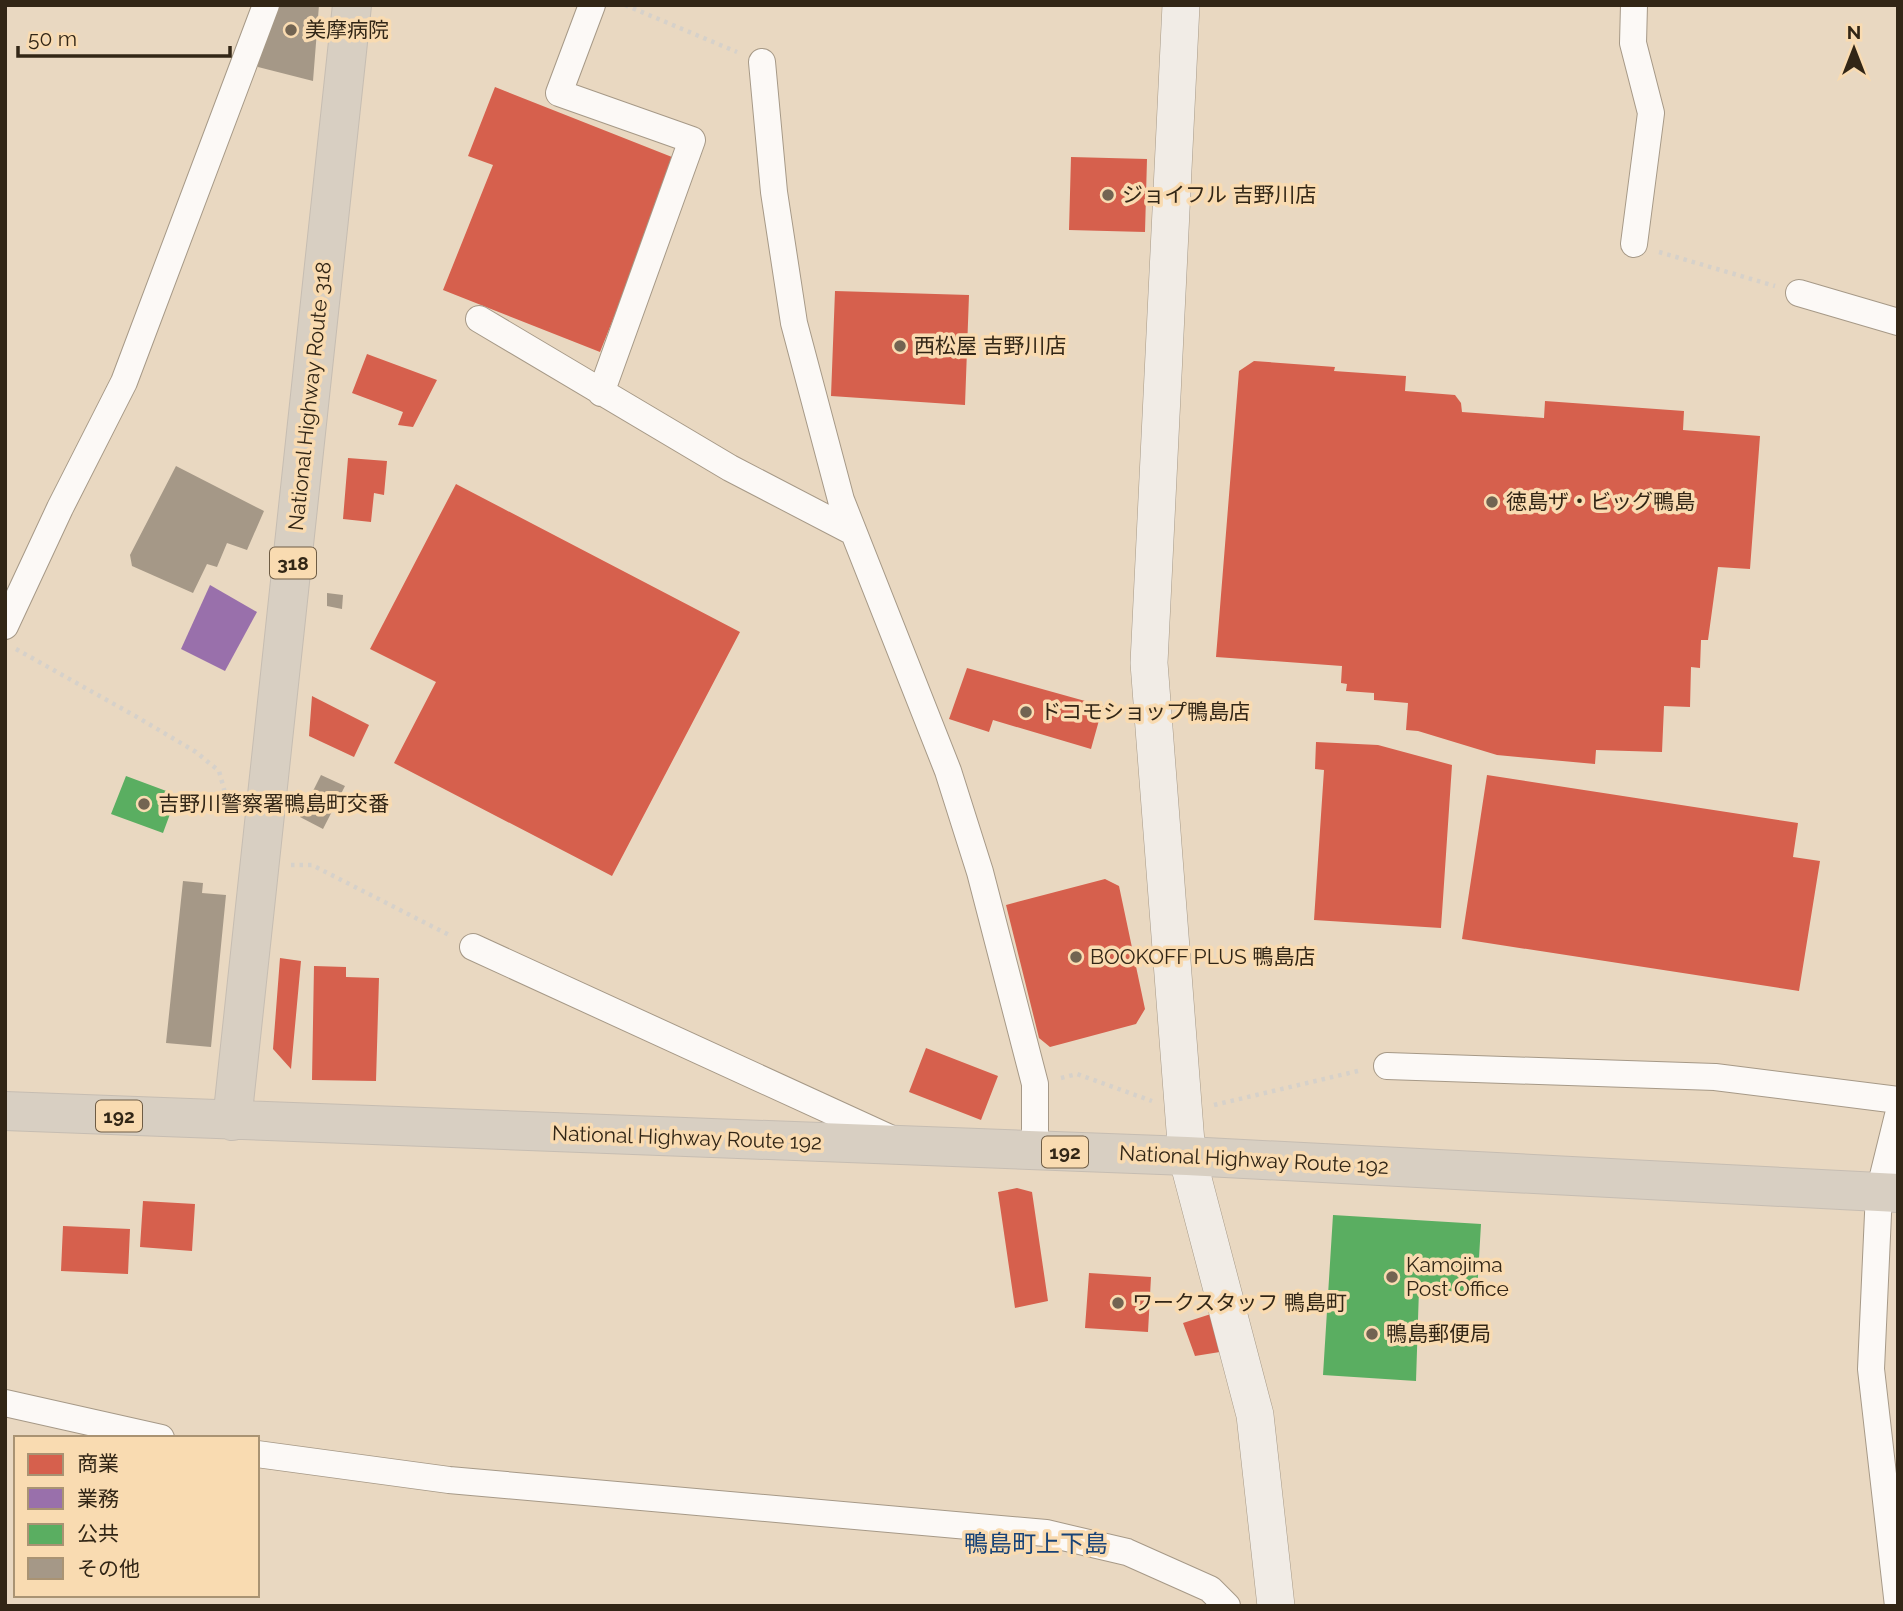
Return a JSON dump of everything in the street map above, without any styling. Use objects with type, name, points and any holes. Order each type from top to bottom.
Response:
[{"type":"highway","name":"National Highway Route 318","points":[[232,1121],[352,5]]},
{"type":"highway","name":"192","points":[[5,1111],[232,1121]]},
{"type":"highway","name":"National Highway Route 192","points":[[232,1121],[1186,1156],[1888,1193]]},
{"type":"street","points":[[5,626],[60,508],[124,382],[266,5]]},
{"type":"street","points":[[592,5],[559,93],[692,140],[601,393]]},
{"type":"street","points":[[1181,5],[1149,663],[1186,1156],[1255,1415],[1276,1606]]},
{"type":"street","points":[[1633,244],[1651,113],[1633,43],[1634,5]]},
{"type":"street","points":[[762,62],[774,192],[794,324],[841,500],[948,771],[980,872],[1035,1084],[1035,1151]]},
{"type":"street","points":[[1799,293],[1898,322]]},
{"type":"street","points":[[479,319],[730,468],[853,532]]},
{"type":"street","points":[[473,947],[907,1146]]},
{"type":"street","points":[[1387,1066],[1714,1077],[1898,1100]]},
{"type":"street","points":[[1898,1115],[1871,1369],[1898,1606]]},
{"type":"street","points":[[5,1403],[152,1436]]},
{"type":"street","points":[[259,1454],[449,1480],[1046,1533],[1127,1552],[1210,1589],[1227,1606]]},
{"type":"path","points":[[625,5],[762,62]]},
{"type":"path","points":[[1633,244],[1799,293]]},
{"type":"path","points":[[1035,1084],[1077,1074],[1183,1112],[1345,1073],[1387,1066]]},
{"type":"building: 商業","points":[[495,87],[677,159],[600,352],[443,290],[493,165],[468,156]]},
{"type":"building: 商業","name":"ジョイフル 吉野川店","points":[[1071,157],[1147,159],[1145,232],[1069,230]]},
{"type":"building: 商業","name":"西松屋 吉野川店","points":[[835,291],[969,295],[965,405],[831,396]]},
{"type":"building: 商業","points":[[367,354],[437,380],[413,427],[398,425],[403,412],[352,393]]},
{"type":"building: 商業","name":"徳島ザ・ビッグ鴨島","points":[[1254,361],[1406,376],[1405,391],[1455,395],[1461,403],[1462,412],[1544,418],[1545,401],[1684,411],[1683,430],[1760,436],[1750,569],[1718,567],[1708,640],[1701,640],[1700,668],[1691,667],[1690,707],[1664,706],[1662,752],[1596,750],[1595,764],[1497,755],[1418,731],[1406,730],[1408,703],[1374,700],[1374,693],[1346,691],[1347,684],[1341,683],[1342,666],[1216,657],[1239,371]]},
{"type":"building: 商業","points":[[348,458],[387,461],[384,495],[374,493],[371,522],[343,519]]},
{"type":"building: 商業","points":[[456,484],[740,632],[612,876],[394,763],[436,682],[370,649]]},
{"type":"building: 商業","name":"ドコモショップ鴨島店","points":[[967,668],[1103,706],[1091,749],[993,720],[989,732],[949,719]]},
{"type":"building: 商業","points":[[312,696],[369,725],[354,757],[309,736]]},
{"type":"building: 商業","points":[[1316,742],[1378,745],[1452,765],[1441,928],[1314,920],[1324,770],[1315,769]]},
{"type":"building: 商業","points":[[1487,775],[1798,823],[1793,857],[1820,861],[1799,991],[1462,939]]},
{"type":"building: 商業","name":"BOOKOFF PLUS 鴨島店","points":[[1105,879],[1119,886],[1145,1009],[1136,1024],[1050,1047],[1039,1038],[1006,905]]},
{"type":"building: 商業","points":[[280,958],[301,961],[291,1069],[273,1049]]},
{"type":"building: 商業","points":[[314,966],[346,967],[346,977],[379,978],[376,1081],[312,1080]]},
{"type":"building: 商業","points":[[926,1048],[998,1076],[981,1120],[909,1092]]},
{"type":"building: 商業","points":[[1017,1188],[1032,1192],[1048,1301],[1015,1308],[998,1192]]},
{"type":"building: 商業","points":[[143,1201],[195,1204],[192,1251],[140,1247]]},
{"type":"building: 商業","points":[[63,1226],[130,1229],[128,1274],[61,1271]]},
{"type":"building: 商業","name":"ワークスタッフ 鴨島町","points":[[1089,1273],[1151,1277],[1148,1332],[1085,1328]]},
{"type":"building: 商業","points":[[1214,1313],[1226,1351],[1195,1356],[1183,1323]]},
{"type":"building: 業務","points":[[210,585],[257,612],[225,671],[181,649]]},
{"type":"building: 公共","name":"吉野川警察署鴨島町交番","points":[[126,776],[177,795],[163,833],[111,814]]},
{"type":"building: 公共","name":"鴨島郵便局","points":[[1333,1215],[1481,1224],[1477,1293],[1419,1289],[1416,1381],[1323,1375]]},
{"type":"building: その他","name":"美摩病院","points":[[276,5],[319,5],[313,81],[258,67],[254,55]]},
{"type":"building: その他","points":[[176,466],[264,511],[247,550],[227,543],[217,567],[207,564],[193,593],[132,566],[130,555]]},
{"type":"building: その他","points":[[327,593],[343,595],[342,609],[327,606]]},
{"type":"building: その他","points":[[321,775],[345,786],[323,829],[300,817]]},
{"type":"building: その他","points":[[183,881],[203,883],[202,893],[226,895],[211,1047],[166,1043]]},
{"type":"place","name":"美摩病院","points":[[291,30]]},
{"type":"place","name":"ジョイフル 吉野川店","points":[[1108,195]]},
{"type":"place","name":"西松屋 吉野川店","points":[[900,346]]},
{"type":"place","name":"徳島ザ・ビッグ鴨島","points":[[1492,502]]},
{"type":"place","name":"ドコモショップ鴨島店","points":[[1026,712]]},
{"type":"place","name":"吉野川警察署鴨島町交番","points":[[144,804]]},
{"type":"place","name":"BOOKOFF PLUS 鴨島店","points":[[1076,957]]},
{"type":"place","name":"Kamojima Post Office","points":[[1392,1277]]},
{"type":"place","name":"ワークスタッフ 鴨島町","points":[[1118,1303]]},
{"type":"place","name":"鴨島郵便局","points":[[1372,1334]]},
{"type":"district","name":"鴨島町上下島","points":[[1036,1544]]}]
